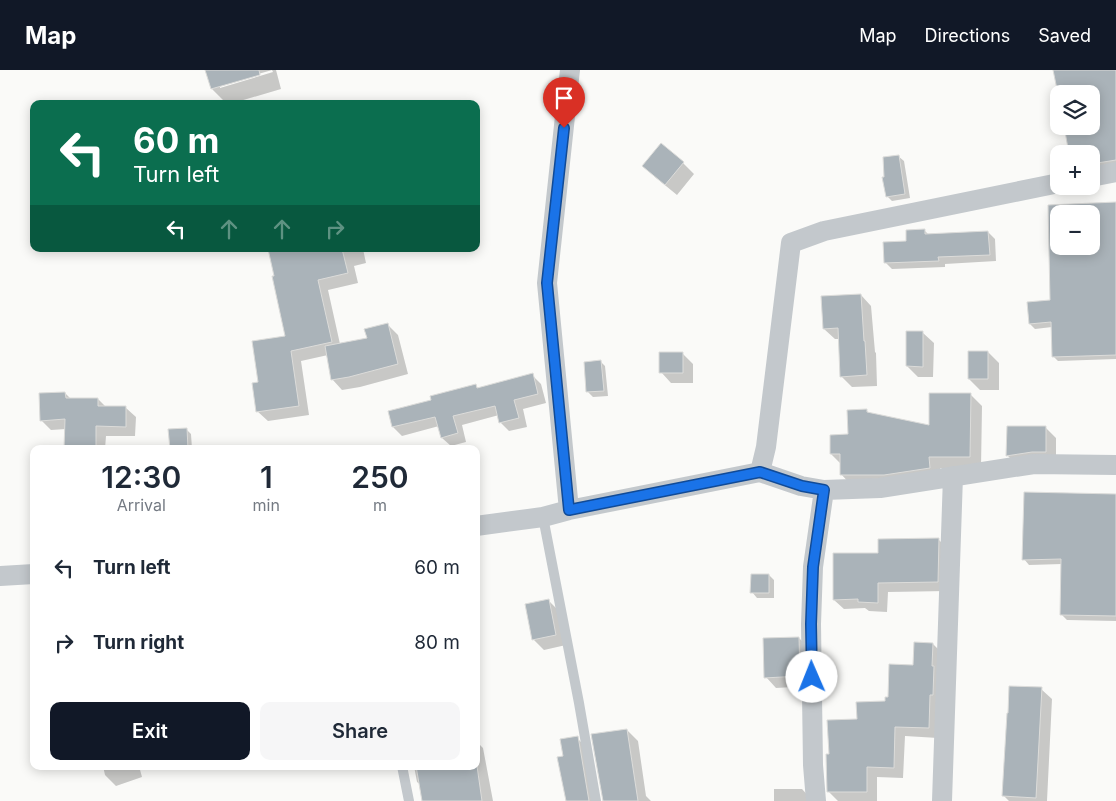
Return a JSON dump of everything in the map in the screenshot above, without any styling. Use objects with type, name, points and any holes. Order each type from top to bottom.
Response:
[{"type":"street","points":[[569,510],[547,283],[570,70]]},
{"type":"street","points":[[1100,175],[1116,172]]},
{"type":"street","points":[[760,472],[766,447],[791,244],[824,231],[1050,185]]},
{"type":"street","points":[[480,525],[543,517],[569,510],[760,472],[802,486],[824,490],[880,488],[1034,464],[1116,465]]},
{"type":"street","points":[[942,801],[953,476]]},
{"type":"street","points":[[816,801],[813,765],[811,624],[813,567],[824,490]]},
{"type":"street","points":[[0,576],[30,574]]},
{"type":"lane","points":[[543,517],[596,801]]},
{"type":"lane","points":[[403,770],[410,801]]},
{"type":"building","points":[[205,70],[259,70],[260,75],[211,89]]},
{"type":"building","points":[[1053,70],[1116,70],[1116,160],[1100,163],[1100,145],[1067,145],[1066,135],[1100,135],[1100,85],[1056,85]]},
{"type":"building","points":[[661,143],[684,162],[665,185],[642,166]]},
{"type":"building","points":[[899,155],[905,194],[886,197],[882,177],[884,177],[883,157]]},
{"type":"building","points":[[1116,202],[1116,355],[1052,357],[1051,322],[1029,324],[1027,302],[1050,300],[1048,205]]},
{"type":"building","points":[[925,229],[925,234],[988,231],[990,255],[938,257],[939,261],[884,263],[883,242],[906,241],[906,230]]},
{"type":"building","points":[[269,252],[343,252],[348,273],[318,280],[332,342],[291,351],[299,406],[256,412],[252,383],[258,382],[252,341],[285,336],[272,276],[274,276]]},
{"type":"building","points":[[861,294],[867,375],[840,377],[838,328],[823,329],[821,296]]},
{"type":"building","points":[[388,323],[398,364],[331,380],[325,346],[367,338],[364,329]]},
{"type":"building","points":[[906,331],[923,331],[923,367],[906,366]]},
{"type":"building","points":[[968,351],[988,351],[988,379],[968,379]]},
{"type":"building","points":[[659,352],[683,352],[683,373],[659,373]]},
{"type":"building","points":[[601,360],[604,391],[586,392],[584,362]]},
{"type":"building","points":[[533,373],[538,394],[514,400],[519,418],[499,423],[495,406],[453,416],[458,433],[441,438],[435,417],[392,427],[388,411],[431,400],[430,396],[476,384],[477,388]]},
{"type":"building","points":[[65,392],[66,398],[98,398],[98,406],[126,406],[126,427],[96,426],[96,445],[64,445],[65,419],[40,421],[39,393]]},
{"type":"building","points":[[929,393],[971,393],[970,457],[929,457],[930,468],[884,475],[840,475],[840,454],[830,454],[830,435],[848,434],[847,410],[867,409],[867,412],[929,425]]},
{"type":"building","points":[[1007,426],[1046,426],[1046,452],[1006,456]]},
{"type":"building","points":[[187,428],[188,445],[170,445],[168,429]]},
{"type":"building","points":[[1024,492],[1116,494],[1116,616],[1060,615],[1061,559],[1022,560]]},
{"type":"building","points":[[939,538],[938,582],[878,583],[878,603],[858,602],[858,599],[833,600],[833,553],[878,553],[878,539]]},
{"type":"building","points":[[751,574],[769,574],[769,593],[750,593]]},
{"type":"building","points":[[549,599],[556,635],[532,640],[525,604]]},
{"type":"building","points":[[799,637],[800,676],[764,678],[763,638]]},
{"type":"building","points":[[914,642],[933,643],[933,695],[930,695],[929,728],[895,727],[894,768],[867,767],[867,792],[827,792],[826,754],[829,754],[827,720],[857,719],[856,702],[885,701],[885,697],[888,697],[889,664],[913,665]]},
{"type":"building","points":[[1009,686],[1042,687],[1036,798],[1002,796]]},
{"type":"building","points":[[627,729],[638,801],[603,801],[591,734]]},
{"type":"building","points":[[578,736],[589,801],[566,801],[557,757],[563,756],[560,739]]},
{"type":"building","points":[[417,770],[478,770],[482,801],[422,801]]},
{"type":"route","points":[[564,128],[547,283],[569,510],[760,472],[802,486],[824,490],[813,567],[812,677]]}]
